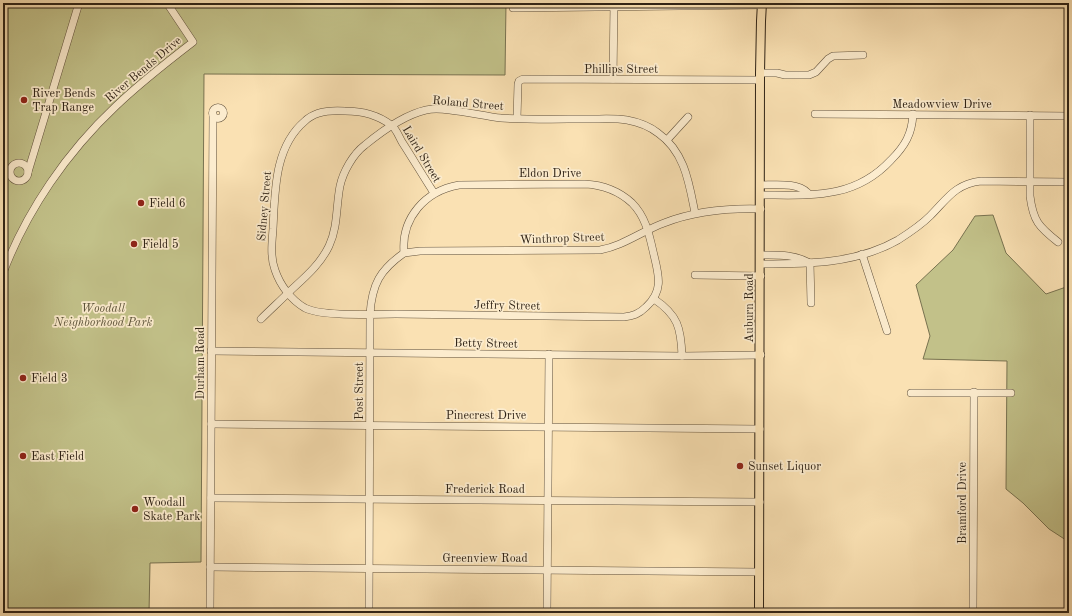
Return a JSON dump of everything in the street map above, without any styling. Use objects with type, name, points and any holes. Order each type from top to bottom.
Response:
[{"type":"main road","name":"Auburn Road","points":[[759,613],[761,355],[760,77],[762,4]]},
{"type":"street","points":[[27,167],[78,3]]},
{"type":"street","name":"River Bends Drive","points":[[3,273],[34,210],[52,180],[77,148],[116,105],[192,42],[167,3]]},
{"type":"street","points":[[513,8],[614,4],[762,4]]},
{"type":"street","points":[[613,80],[614,4]]},
{"type":"street","name":"Phillips Street","points":[[517,118],[518,84],[519,81],[523,80],[760,77],[777,73],[785,75],[809,76],[816,72],[828,59],[833,56],[863,55]]},
{"type":"street","name":"Durham Road","points":[[210,613],[213,114],[215,108],[221,108],[224,112],[224,116],[213,123]]},
{"type":"street","name":"Roland Street","points":[[260,320],[316,266],[325,254],[330,244],[337,221],[340,187],[348,166],[363,146],[392,125],[414,114],[427,110],[444,110],[500,118],[628,120],[647,126],[667,140],[678,153],[685,169],[695,213]]},
{"type":"street","name":"Sidney Street","points":[[288,293],[279,281],[275,271],[272,253],[277,174],[280,162],[290,139],[305,120],[316,114],[328,111],[363,112],[392,125]]},
{"type":"street","name":"Meadowview Drive","points":[[815,114],[1069,116]]},
{"type":"street","points":[[760,195],[826,194],[846,190],[870,178],[880,171],[905,144],[911,131],[913,114]]},
{"type":"street","points":[[1030,115],[1031,206],[1036,221],[1043,231],[1058,242]]},
{"type":"street","points":[[667,140],[688,117]]},
{"type":"street","name":"Laird Street","points":[[392,125],[434,193]]},
{"type":"street","points":[[760,264],[810,263],[840,260],[888,245],[910,233],[930,216],[948,195],[968,184],[981,181],[1069,182]]},
{"type":"street","name":"Eldon Drive","points":[[434,193],[452,186],[468,184],[595,185],[617,192],[632,203],[643,217],[648,230]]},
{"type":"street","points":[[760,185],[796,187],[804,190],[808,194]]},
{"type":"street","points":[[404,253],[404,245],[409,221],[418,207],[434,193]]},
{"type":"street","name":"Winthrop Street","points":[[404,253],[420,251],[600,250],[622,244],[665,222],[695,213],[725,209],[761,209]]},
{"type":"street","points":[[648,230],[658,276],[657,292],[654,298],[668,310],[679,327],[682,338],[682,356]]},
{"type":"street","name":"Post Street","points":[[369,613],[371,300],[376,284],[381,275],[404,253]]},
{"type":"street","points":[[760,254],[791,255],[810,263]]},
{"type":"street","points":[[862,254],[887,331]]},
{"type":"street","points":[[810,263],[811,303]]},
{"type":"street","points":[[696,275],[761,276]]},
{"type":"street","name":"Jeffry Street","points":[[288,293],[305,308],[315,311],[327,313],[370,314],[624,317],[639,313],[654,298]]},
{"type":"street","name":"Betty Street","points":[[211,351],[682,356],[761,355]]},
{"type":"street","points":[[547,613],[549,354]]},
{"type":"street","points":[[911,392],[974,392],[1011,394]]},
{"type":"street","name":"Bramford Drive","points":[[973,613],[974,392]]},
{"type":"street","name":"Pinecrest Drive","points":[[211,424],[760,429]]},
{"type":"street","name":"Frederick Road","points":[[211,498],[760,502]]},
{"type":"street","name":"Greenview Road","points":[[210,567],[759,572]]},
{"type":"green space","name":"Woodall Neighborhood Park","points":[[3,3],[506,3],[505,75],[204,74],[201,562],[150,563],[149,613],[3,613]]},
{"type":"green space","points":[[993,215],[1006,253],[1046,294],[1069,286],[1069,542],[1049,529],[1023,503],[1006,489],[1007,361],[923,359],[930,336],[916,285],[953,250],[975,216]]},
{"type":"place","name":"River Bends Trap Range","points":[[24,100]]},
{"type":"place","name":"Field 6","points":[[141,203]]},
{"type":"place","name":"Field 5","points":[[134,244]]},
{"type":"place","name":"Field 3","points":[[23,378]]},
{"type":"place","name":"East Field","points":[[23,456]]},
{"type":"place","name":"Sunset Liquor","points":[[740,466]]},
{"type":"place","name":"Woodall Skate Park","points":[[135,509]]}]
